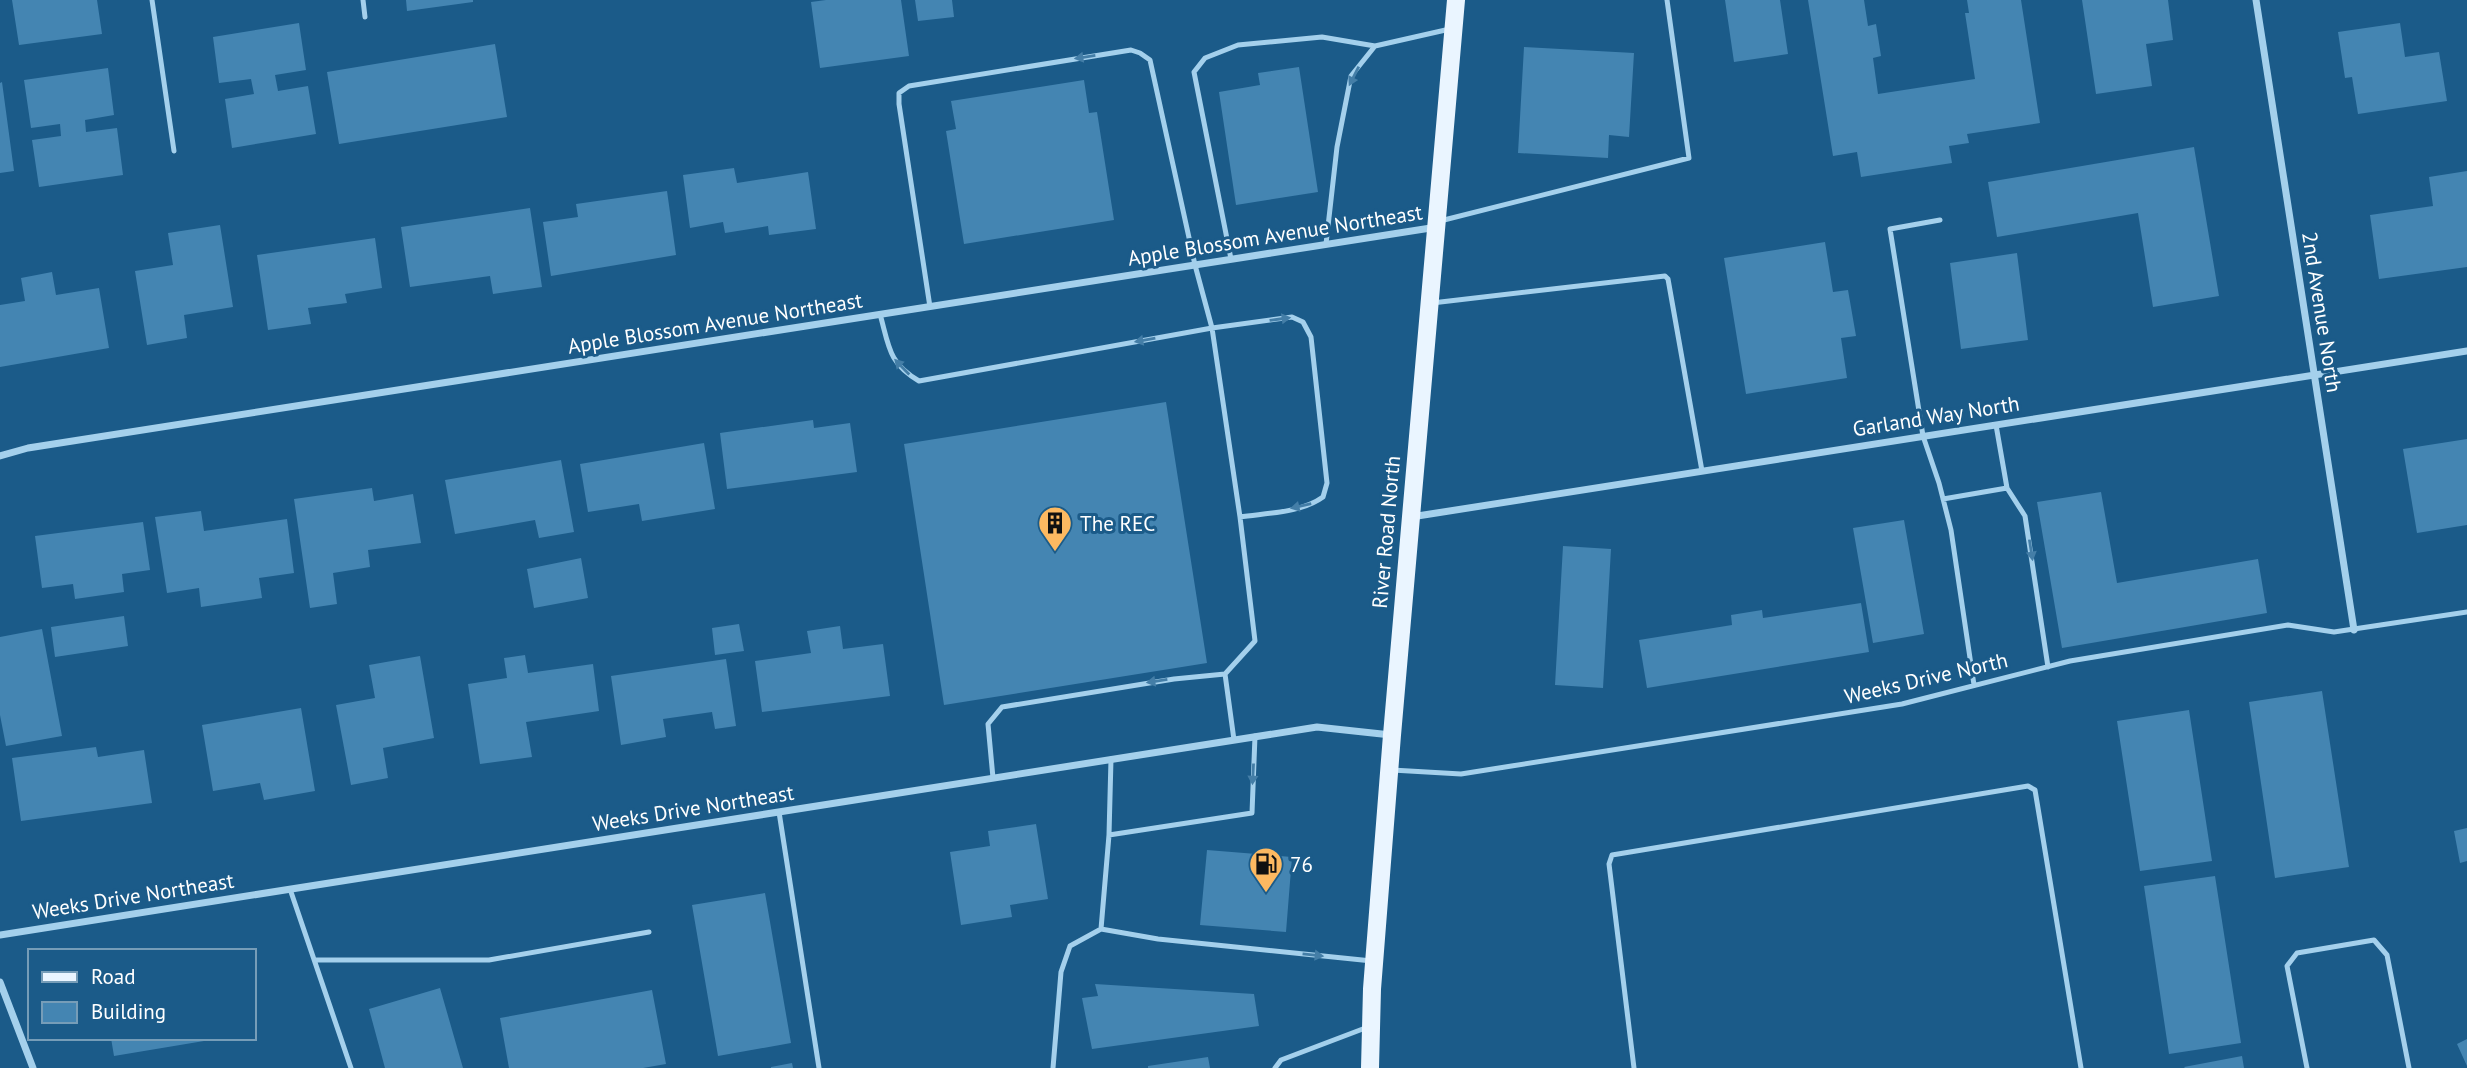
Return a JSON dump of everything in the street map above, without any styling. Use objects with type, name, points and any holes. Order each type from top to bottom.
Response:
[{"type":"main road","name":"River Road North","points":[[1370,1068],[1374,961],[1389,770],[1456,0]]},
{"type":"street","name":"2nd Avenue North","points":[[2256,0],[2354,630]]},
{"type":"street","name":"Apple Blossom Avenue Northeast","points":[[0,456],[28,448],[1231,260],[1437,224]]},
{"type":"street","name":"Garland Way North","points":[[1410,517],[2467,351]]},
{"type":"street","name":"Weeks Drive Northeast","points":[[0,935],[1317,727],[1392,735]]},
{"type":"street","points":[[0,982],[33,1068]]},
{"type":"lane","points":[[152,0],[174,151]]},
{"type":"lane","points":[[363,0],[365,17]]},
{"type":"lane","points":[[1437,224],[1689,158],[1667,0]]},
{"type":"lane","points":[[1231,260],[1194,72],[1205,58],[1238,45],[1322,37],[1375,46],[1453,29]]},
{"type":"lane","points":[[1326,244],[1337,147],[1351,76],[1375,46]]},
{"type":"lane","points":[[930,307],[899,104],[900,93],[909,86],[1130,50],[1150,60],[1195,265],[1212,328],[1255,641],[1225,674],[1174,679],[1002,707],[988,724],[993,778]]},
{"type":"lane","points":[[1940,220],[1890,229],[1923,436],[1951,530],[1974,684]]},
{"type":"lane","points":[[1430,303],[1665,276],[1668,279],[1702,471]]},
{"type":"lane","points":[[880,314],[892,357],[904,373],[919,381],[1212,328],[1293,317],[1303,322],[1311,337],[1327,483],[1323,497],[1314,503],[1296,508],[1240,517]]},
{"type":"lane","points":[[1996,425],[2007,488],[2025,516],[2048,667]]},
{"type":"lane","points":[[1943,499],[2007,488]]},
{"type":"lane","name":"Weeks Drive North","points":[[1389,770],[1461,774],[1902,704],[2070,661],[2288,625],[2334,632],[2467,612]]},
{"type":"lane","points":[[1225,674],[1234,740]]},
{"type":"lane","points":[[1109,835],[1252,813],[1255,736]]},
{"type":"lane","points":[[1101,929],[1109,835],[1111,759]]},
{"type":"lane","points":[[1634,1068],[1609,864],[1612,855],[2028,786],[2035,790],[2081,1068]]},
{"type":"lane","points":[[779,812],[819,1068]]},
{"type":"lane","points":[[290,889],[351,1068]]},
{"type":"lane","points":[[1053,1068],[1061,972],[1070,946],[1101,929],[1158,939],[1374,961]]},
{"type":"lane","points":[[315,960],[488,960],[649,932]]},
{"type":"lane","points":[[2307,1068],[2287,966],[2297,953],[2374,940],[2387,956],[2409,1068]]},
{"type":"lane","points":[[1275,1068],[1281,1060],[1371,1025]]},
{"type":"building","points":[[12,0],[97,0],[102,34],[19,45]]},
{"type":"building","points":[[406,0],[473,0],[473,2],[407,11]]},
{"type":"building","points":[[901,0],[909,56],[820,68],[811,2]]},
{"type":"building","points":[[915,0],[952,0],[954,17],[918,21]]},
{"type":"building","points":[[1725,0],[1780,0],[1788,54],[1734,62]]},
{"type":"building","points":[[1808,0],[1864,0],[1868,26],[1876,24],[1881,56],[1873,58],[1878,94],[1975,79],[1965,13],[1969,13],[1967,0],[2021,0],[2040,123],[1967,134],[1969,143],[1949,146],[1952,163],[1861,177],[1857,152],[1833,156]]},
{"type":"building","points":[[2082,0],[2168,0],[2173,40],[2146,44],[2152,86],[2096,94]]},
{"type":"building","points":[[299,23],[306,70],[275,75],[278,91],[308,86],[316,134],[232,148],[225,99],[254,94],[251,79],[219,83],[213,37]]},
{"type":"building","points":[[2400,23],[2405,57],[2439,52],[2447,101],[2358,114],[2352,77],[2345,78],[2338,32]]},
{"type":"building","points":[[495,44],[507,117],[339,144],[327,72]]},
{"type":"building","points":[[1524,47],[1634,53],[1629,137],[1609,135],[1608,158],[1518,153]]},
{"type":"building","points":[[1299,67],[1318,192],[1236,205],[1219,92],[1260,85],[1258,73]]},
{"type":"building","points":[[108,68],[114,115],[85,120],[86,132],[117,128],[123,175],[39,187],[32,140],[61,136],[60,124],[31,128],[24,80]]},
{"type":"building","points":[[1084,80],[1089,113],[1097,112],[1114,220],[964,244],[946,131],[956,129],[951,101]]},
{"type":"building","points":[[2,82],[14,171],[0,173],[0,83]]},
{"type":"building","points":[[2194,147],[2219,296],[2153,307],[2138,213],[1997,237],[1988,182]]},
{"type":"building","points":[[734,168],[737,183],[808,172],[816,229],[769,235],[768,226],[725,233],[723,222],[690,228],[683,175]]},
{"type":"building","points":[[2467,171],[2467,267],[2379,279],[2370,215],[2433,206],[2429,177]]},
{"type":"building","points":[[667,191],[676,255],[551,276],[543,222],[578,217],[576,204]]},
{"type":"building","points":[[530,208],[542,287],[493,294],[490,276],[410,287],[401,227]]},
{"type":"building","points":[[220,225],[233,307],[184,315],[187,338],[147,345],[135,271],[173,265],[168,233]]},
{"type":"building","points":[[375,238],[382,288],[345,294],[347,303],[308,308],[311,324],[268,330],[257,255]]},
{"type":"building","points":[[1825,242],[1833,292],[1848,290],[1856,336],[1841,338],[1847,378],[1746,394],[1724,258]]},
{"type":"building","points":[[2017,253],[2028,340],[1961,349],[1950,263]]},
{"type":"building","points":[[52,272],[56,295],[99,288],[109,348],[0,367],[0,305],[25,301],[21,278]]},
{"type":"building","name":"The REC","points":[[1166,402],[1207,663],[944,705],[904,444]]},
{"type":"building","points":[[813,420],[814,428],[850,423],[857,472],[727,489],[720,433]]},
{"type":"building","points":[[2467,439],[2467,525],[2417,533],[2403,449]]},
{"type":"building","points":[[704,443],[715,509],[642,521],[639,504],[588,512],[580,464]]},
{"type":"building","points":[[561,460],[574,532],[539,538],[535,520],[455,534],[445,480]]},
{"type":"building","points":[[372,488],[374,501],[413,494],[421,543],[368,550],[370,567],[333,573],[337,604],[310,608],[294,499]]},
{"type":"building","points":[[2101,492],[2117,583],[2258,559],[2267,613],[2062,648],[2037,502]]},
{"type":"building","points":[[201,511],[204,531],[287,519],[294,573],[259,578],[262,598],[201,607],[199,588],[167,593],[155,517]]},
{"type":"building","points":[[1904,520],[1924,634],[1873,643],[1853,528]]},
{"type":"building","points":[[143,522],[150,570],[122,574],[124,592],[75,599],[73,584],[42,588],[35,536]]},
{"type":"building","points":[[1563,546],[1611,549],[1603,688],[1555,685]]},
{"type":"building","points":[[581,558],[588,598],[534,608],[527,569]]},
{"type":"building","points":[[1861,603],[1869,652],[1647,688],[1639,640],[1732,625],[1731,615],[1762,610],[1763,618]]},
{"type":"building","points":[[124,616],[128,646],[55,657],[51,627]]},
{"type":"building","points":[[739,624],[744,651],[715,655],[712,628]]},
{"type":"building","points":[[840,626],[843,649],[883,644],[890,696],[762,712],[755,661],[811,653],[807,631]]},
{"type":"building","points":[[42,629],[62,736],[6,746],[0,715],[0,637]]},
{"type":"building","points":[[525,655],[528,673],[593,664],[599,711],[526,722],[532,757],[480,764],[468,684],[507,678],[504,658]]},
{"type":"building","points":[[420,656],[434,738],[383,748],[388,778],[351,785],[336,705],[375,698],[369,665]]},
{"type":"building","points":[[726,659],[736,726],[715,729],[712,712],[663,719],[666,737],[621,745],[611,676]]},
{"type":"building","points":[[2322,691],[2349,867],[2275,878],[2249,702]]},
{"type":"building","points":[[301,708],[315,791],[264,800],[260,783],[213,791],[202,725]]},
{"type":"building","points":[[2189,710],[2212,861],[2140,871],[2117,721]]},
{"type":"building","points":[[96,747],[98,757],[144,750],[152,803],[21,821],[12,758]]},
{"type":"building","points":[[1036,824],[1048,899],[1010,905],[1012,917],[961,925],[950,852],[990,846],[988,831]]},
{"type":"building","points":[[2467,828],[2467,861],[2460,863],[2454,831]]},
{"type":"building","points":[[1207,850],[1292,857],[1286,932],[1200,925]]},
{"type":"building","points":[[2215,876],[2241,1043],[2169,1054],[2144,886]]},
{"type":"building","points":[[765,893],[791,1043],[718,1056],[692,905]]},
{"type":"building","points":[[1095,984],[1254,994],[1259,1026],[1092,1049],[1082,998],[1098,996]]},
{"type":"building","points":[[440,988],[463,1068],[385,1068],[369,1009]]},
{"type":"building","points":[[652,990],[666,1064],[643,1068],[509,1068],[500,1018]]},
{"type":"building","points":[[2467,1039],[2467,1066],[2457,1044]]},
{"type":"building","points":[[111,1040],[210,1040],[114,1056]]},
{"type":"building","points":[[2242,1056],[2244,1068],[2184,1067]]},
{"type":"building","points":[[1208,1057],[1210,1068],[1148,1068],[1148,1066]]},
{"type":"building","points":[[792,1063],[793,1068],[771,1068],[771,1067]]},
{"type":"place","name":"The REC","points":[[1055,553]]},
{"type":"place","name":"76","points":[[1266,894]]}]
